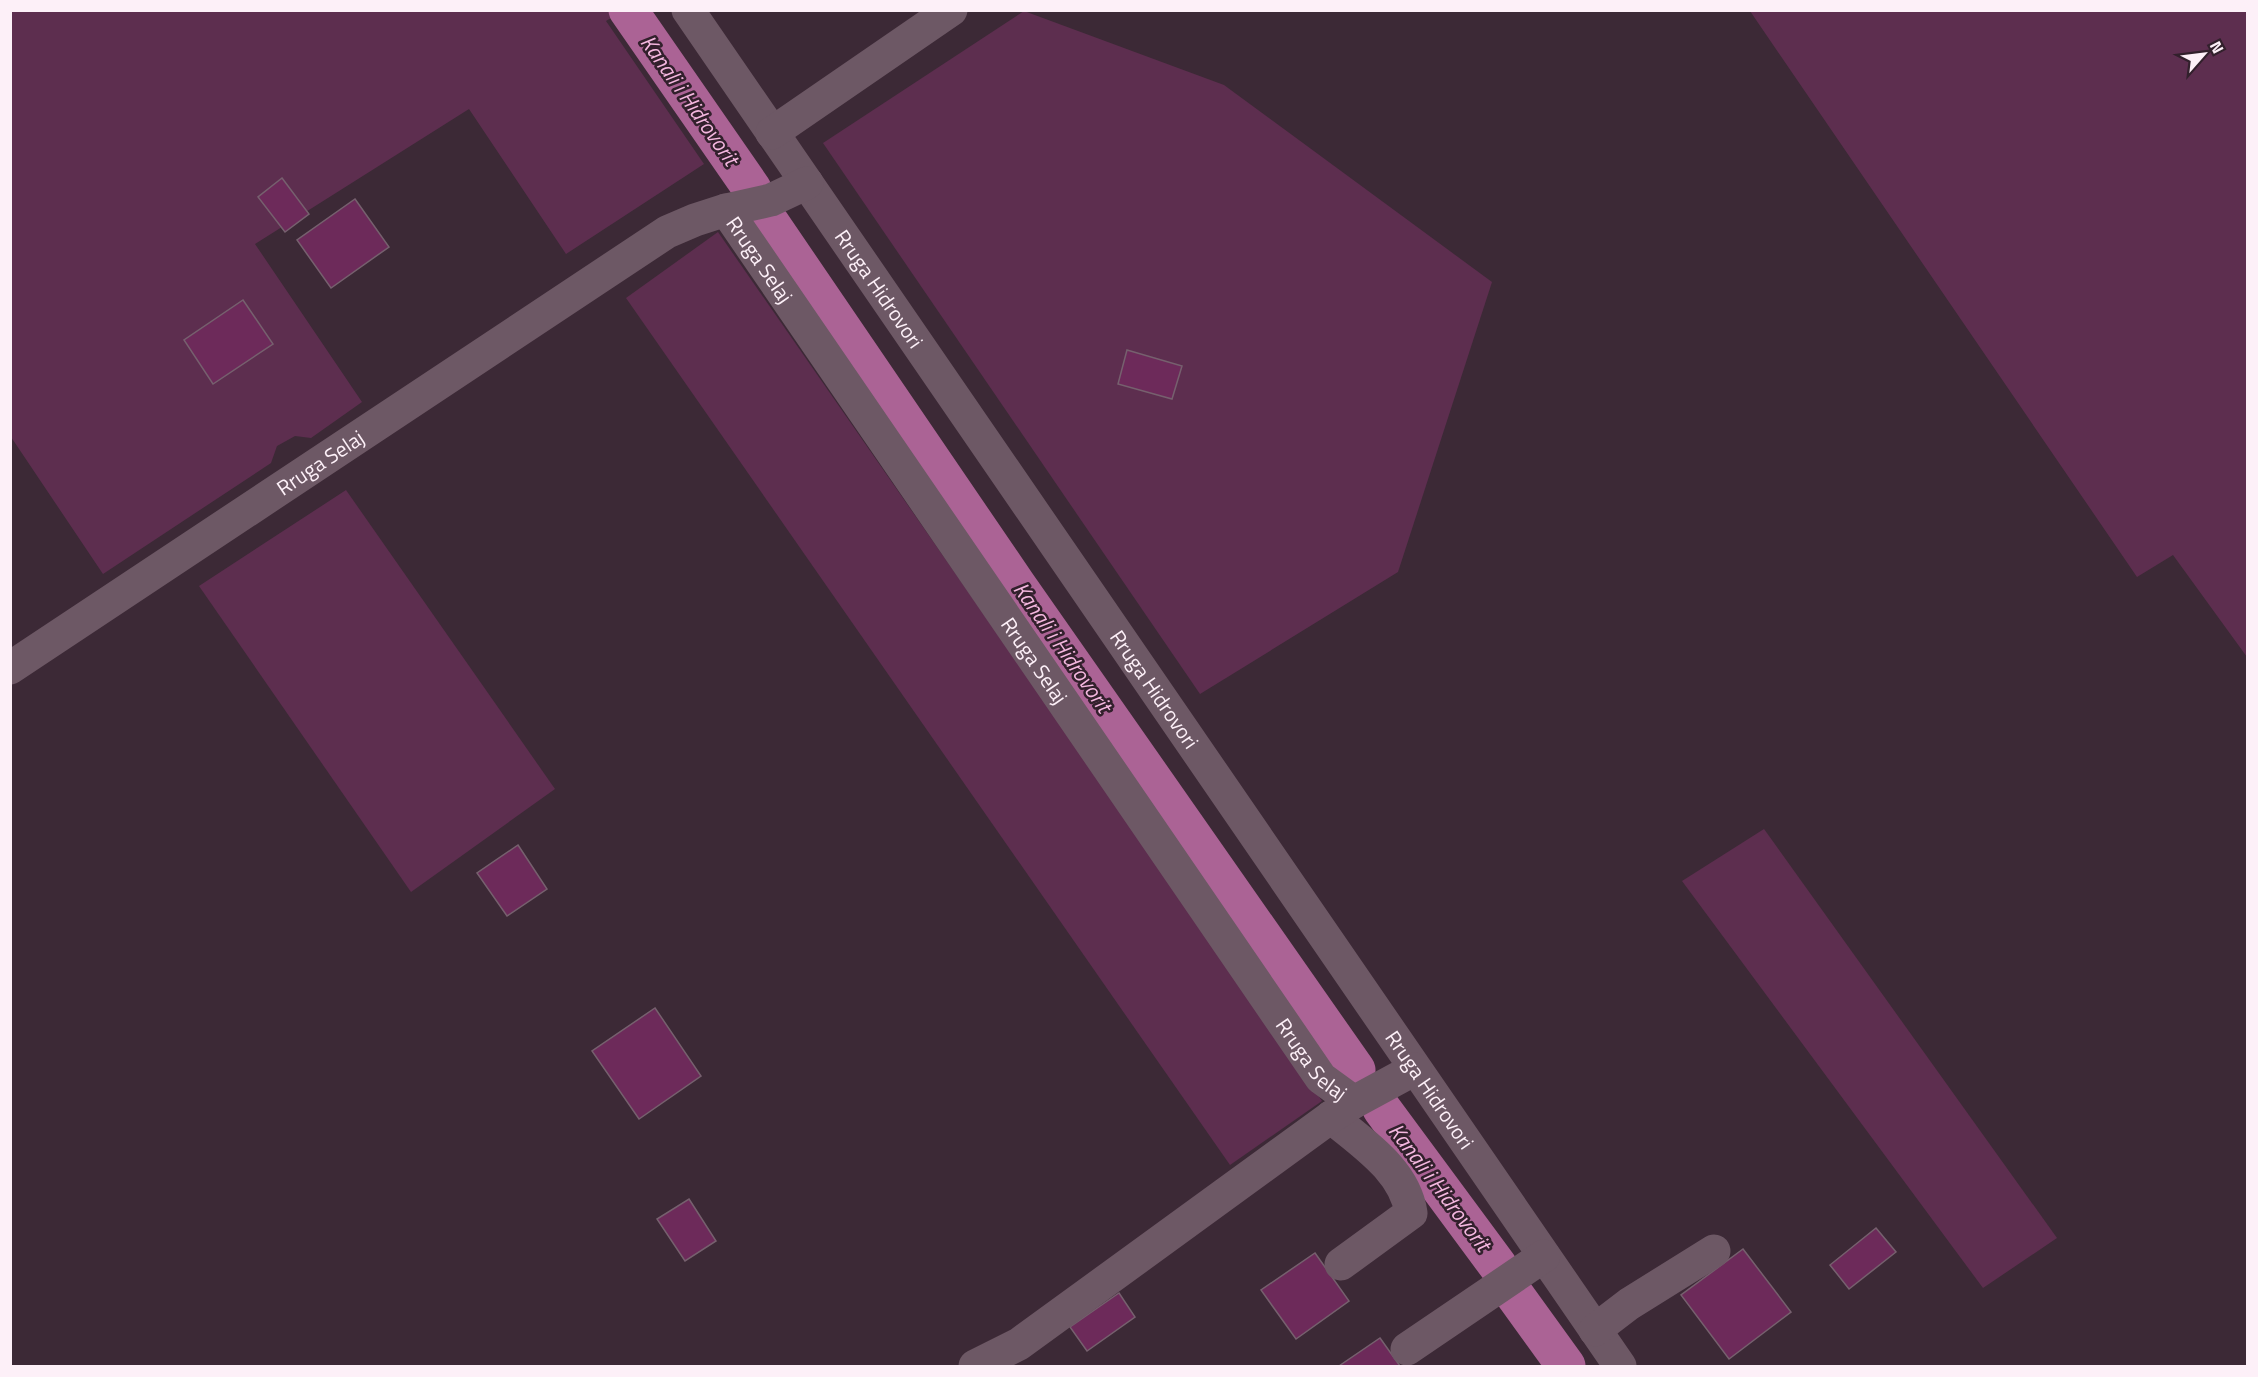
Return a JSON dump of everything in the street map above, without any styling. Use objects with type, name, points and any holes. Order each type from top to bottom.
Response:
[{"type":"street","name":"Rruga Hidrovori","points":[[688,10],[1620,1366]]},
{"type":"street","points":[[772,133],[951,10]]},
{"type":"street","name":"Rruga Selaj","points":[[10,668],[667,232],[726,210],[771,200],[807,183]]},
{"type":"street","name":"Rruga Selaj","points":[[726,210],[1342,1110]]},
{"type":"street","name":"Rruga Selaj","points":[[975,1366],[1019,1344],[1342,1110],[1415,1069]]},
{"type":"street","points":[[1341,1264],[1411,1213],[1409,1198],[1396,1177],[1375,1154],[1342,1110]]},
{"type":"street","points":[[1594,1330],[1629,1304],[1714,1251]]},
{"type":"street","points":[[1407,1349],[1544,1256]]},
{"type":"shaded area","points":[[10,11],[622,11],[606,21],[704,164],[566,254],[469,109],[255,244],[362,402],[311,438],[295,436],[277,446],[271,463],[103,574],[11,437]]},
{"type":"shaded area","points":[[1024,11],[1224,85],[1492,282],[1398,572],[1200,694],[823,143]]},
{"type":"shaded area","points":[[1750,11],[2247,11],[2247,657],[2173,555],[2137,577]]},
{"type":"shaded area","points":[[718,232],[1322,1101],[1230,1165],[626,298]]},
{"type":"shaded area","points":[[346,490],[555,789],[411,892],[199,586]]},
{"type":"shaded area","points":[[1764,829],[2057,1238],[1983,1288],[1682,881]]},
{"type":"building","points":[[282,178],[309,214],[285,232],[258,197]]},
{"type":"building","points":[[355,199],[389,247],[331,288],[297,240]]},
{"type":"building","points":[[243,300],[273,344],[213,384],[184,340]]},
{"type":"building","points":[[1127,350],[1182,366],[1172,399],[1118,384]]},
{"type":"building","points":[[518,845],[547,889],[507,916],[477,873]]},
{"type":"building","points":[[655,1008],[701,1076],[639,1119],[592,1051]]},
{"type":"building","points":[[689,1199],[716,1241],[685,1261],[657,1219]]},
{"type":"building","points":[[1876,1228],[1896,1252],[1849,1289],[1830,1265]]},
{"type":"building","points":[[1743,1249],[1791,1312],[1729,1359],[1681,1295]]},
{"type":"building","points":[[1315,1253],[1349,1301],[1296,1339],[1261,1290]]},
{"type":"building","points":[[1119,1293],[1135,1317],[1087,1351],[1070,1327]]},
{"type":"building","points":[[1380,1338],[1400,1366],[1339,1366]]},
{"type":"waterway","name":"Kanali i Hidrovorit","points":[[628,10],[752,189]]},
{"type":"waterway","name":"Kanali i Hidrovorit","points":[[770,223],[1016,584],[1356,1070]]},
{"type":"waterway","name":"Kanali i Hidrovorit","points":[[1382,1109],[1498,1266]]},
{"type":"waterway","name":"Kanali i Hidrovorit","points":[[1514,1294],[1566,1366]]}]
